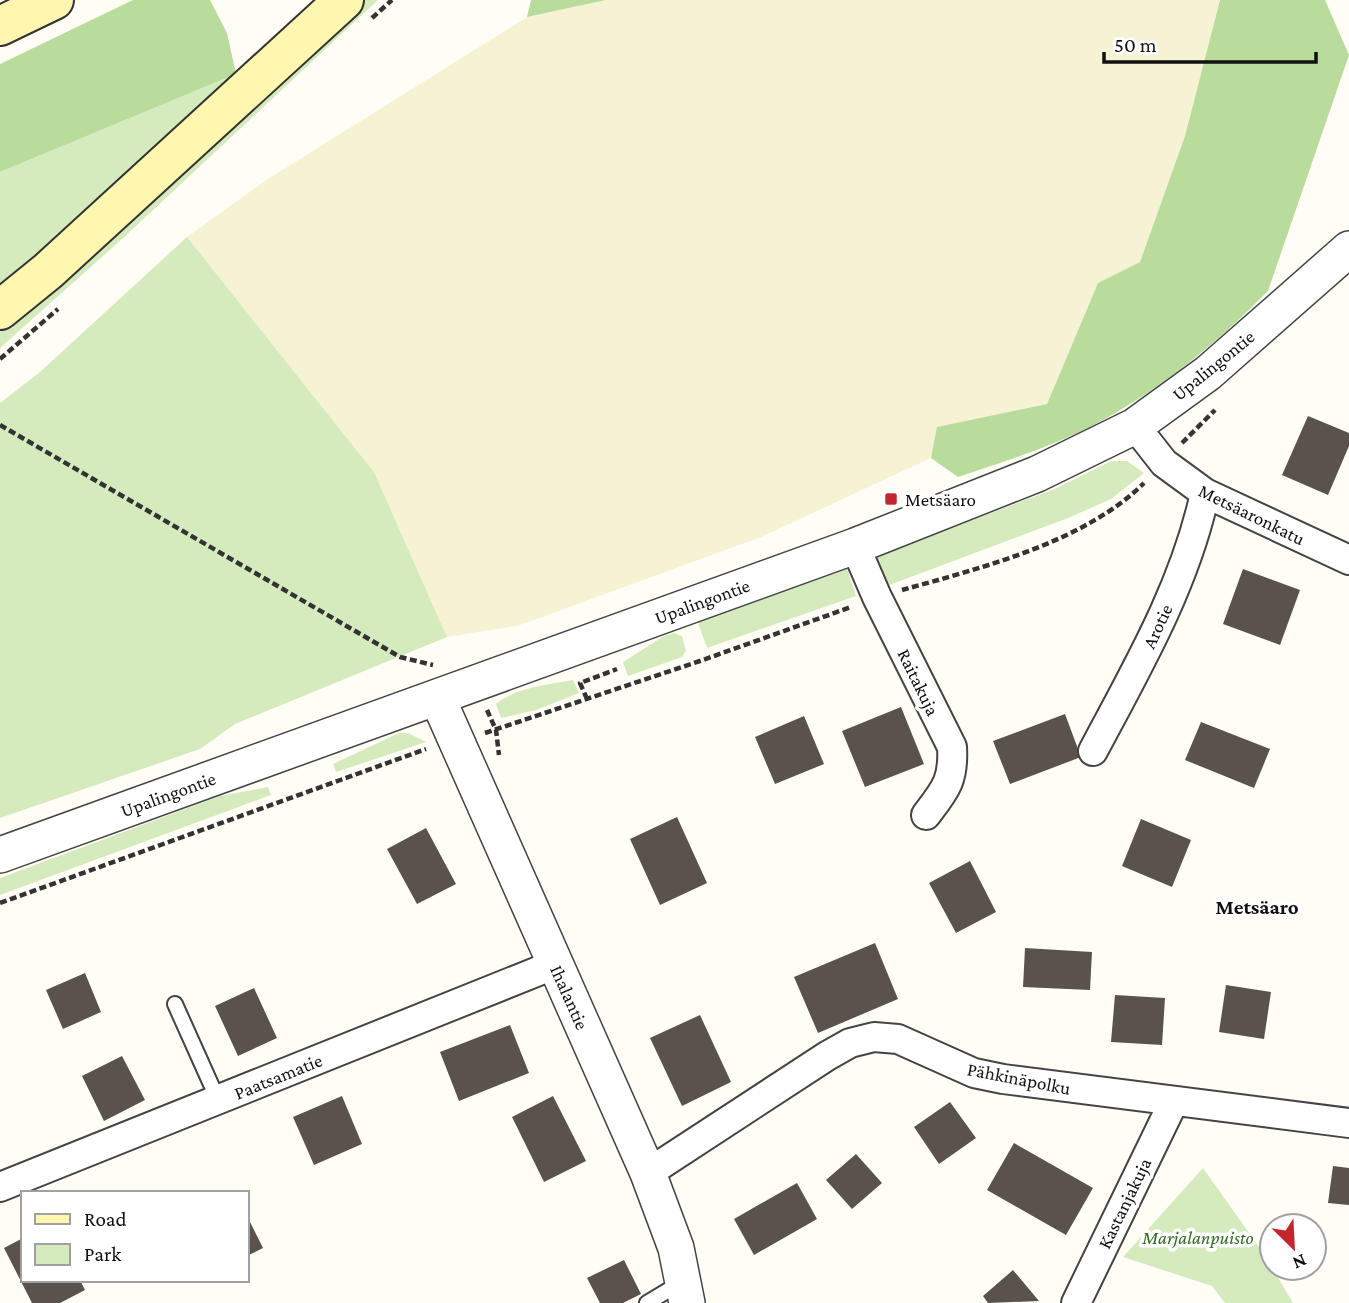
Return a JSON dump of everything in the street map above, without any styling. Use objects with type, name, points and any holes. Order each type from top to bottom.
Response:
[{"type":"main road","points":[[0,26],[54,0]]},
{"type":"main road","points":[[0,310],[48,271],[344,0]]},
{"type":"street","name":"Upalingontie","points":[[0,855],[435,681],[855,546],[1105,444],[1135,426],[1208,373],[1349,249]]},
{"type":"street","name":"Metsäaronkatu","points":[[1135,426],[1164,463],[1205,493],[1349,560]]},
{"type":"street","name":"Arotie","points":[[1093,751],[1148,647],[1177,584],[1196,536],[1205,493]]},
{"type":"street","name":"Raitakuja","points":[[855,546],[877,597],[952,747],[953,770],[947,788],[926,816]]},
{"type":"street","name":"Ihalantie","points":[[435,681],[457,740],[648,1173],[676,1248],[685,1292]]},
{"type":"street","name":"Paatsamatie","points":[[0,1187],[556,964]]},
{"type":"street","name":"Pähkinäpolku","points":[[648,1173],[827,1056],[850,1043],[874,1038],[898,1039],[974,1073],[1173,1103],[1349,1124]]},
{"type":"street","name":"Kastanjakuja","points":[[1076,1303],[1173,1103]]},
{"type":"lane","points":[[175,1004],[218,1100]]},
{"type":"lane","points":[[648,1303],[685,1292]]},
{"type":"path","points":[[0,903],[424,749],[587,699],[877,597],[978,569],[1092,521],[1124,503],[1224,400]]},
{"type":"path","points":[[0,425],[400,657],[435,681]]},
{"type":"path","points":[[587,699],[580,683],[617,669]]},
{"type":"shaded area","points":[[606,0],[1220,0],[1185,136],[1140,262],[1098,283],[1047,404],[938,427],[931,458],[761,537],[520,625],[447,637],[374,472],[187,237],[268,179],[527,17]]},
{"type":"green space","points":[[133,0],[210,0],[227,33],[236,74],[0,172],[0,64]]},
{"type":"green space","points":[[363,0],[378,0],[122,239],[0,348],[0,328],[59,282]]},
{"type":"green space","points":[[531,0],[606,0],[527,17]]},
{"type":"green space","points":[[1220,0],[1325,0],[1349,55],[1268,291],[1188,363],[1122,409],[1065,438],[958,477],[931,458],[937,427],[1047,404],[1098,283],[1140,262],[1185,136]]},
{"type":"green space","points":[[236,74],[0,292],[0,172]]},
{"type":"green space","points":[[187,237],[374,472],[447,637],[235,724],[200,749],[0,818],[0,403],[40,372]]},
{"type":"green space","points":[[1111,461],[1127,461],[1144,473],[1111,499],[1068,518],[884,587],[875,557],[1057,488]]},
{"type":"green space","points":[[847,568],[856,596],[707,648],[697,620]]},
{"type":"green space","points":[[674,633],[682,636],[686,651],[682,657],[628,676],[623,662],[664,636]]},
{"type":"green space","points":[[573,680],[579,693],[536,710],[501,718],[496,704],[504,698],[533,688]]},
{"type":"green space","points":[[399,733],[408,733],[426,742],[336,772],[333,764]]},
{"type":"green space","points":[[268,787],[271,795],[0,895],[0,878],[220,796]]},
{"type":"green space","name":"Marjalanpuisto","points":[[1203,1168],[1258,1246],[1258,1282],[1281,1282],[1293,1303],[1225,1303],[1212,1286],[1123,1257]]},
{"type":"building","points":[[1308,416],[1349,433],[1349,446],[1328,495],[1282,475]]},
{"type":"building","points":[[1243,569],[1300,590],[1280,645],[1223,624]]},
{"type":"building","points":[[901,707],[924,764],[865,787],[842,731]]},
{"type":"building","points":[[1065,714],[1081,757],[1010,784],[993,741]]},
{"type":"building","points":[[804,716],[824,764],[775,784],[755,737]]},
{"type":"building","points":[[1201,722],[1270,749],[1254,788],[1185,760]]},
{"type":"building","points":[[677,817],[707,883],[660,905],[630,839]]},
{"type":"building","points":[[1141,819],[1191,840],[1172,887],[1122,866]]},
{"type":"building","points":[[426,828],[456,884],[417,904],[387,849]]},
{"type":"building","points":[[970,861],[996,912],[956,933],[929,883]]},
{"type":"building","points":[[875,943],[898,999],[818,1033],[794,977]]},
{"type":"building","points":[[1025,948],[1092,952],[1090,990],[1023,987]]},
{"type":"building","points":[[85,973],[101,1012],[63,1029],[46,990]]},
{"type":"building","points":[[1226,985],[1271,992],[1264,1039],[1219,1032]]},
{"type":"building","points":[[254,988],[277,1038],[238,1056],[215,1006]]},
{"type":"building","points":[[1115,995],[1165,998],[1162,1045],[1111,1042]]},
{"type":"building","points":[[700,1015],[731,1082],[682,1106],[650,1038]]},
{"type":"building","points":[[510,1025],[529,1073],[459,1101],[440,1052]]},
{"type":"building","points":[[122,1056],[145,1100],[104,1121],[82,1076]]},
{"type":"building","points":[[342,1096],[362,1144],[314,1165],[293,1117]]},
{"type":"building","points":[[553,1096],[586,1161],[544,1182],[512,1117]]},
{"type":"building","points":[[950,1102],[976,1138],[939,1164],[914,1127]]},
{"type":"building","points":[[1014,1143],[1093,1188],[1066,1235],[987,1190]]},
{"type":"building","points":[[856,1154],[882,1183],[852,1209],[826,1180]]},
{"type":"building","points":[[1333,1166],[1349,1168],[1349,1205],[1328,1203]]},
{"type":"building","points":[[797,1183],[817,1219],[754,1255],[734,1219]]},
{"type":"building","points":[[248,1218],[263,1248],[248,1256]]},
{"type":"building","points":[[21,1239],[21,1281],[4,1248]]},
{"type":"building","points":[[624,1260],[641,1294],[623,1303],[600,1303],[587,1278]]},
{"type":"building","points":[[1013,1270],[1039,1301],[988,1303],[983,1296]]},
{"type":"building","points":[[21,1282],[81,1282],[85,1290],[60,1303],[32,1303]]},
{"type":"place","name":"Metsäaro","points":[[891,499]]},
{"type":"district","name":"Metsäaro","points":[[1257,907]]}]
